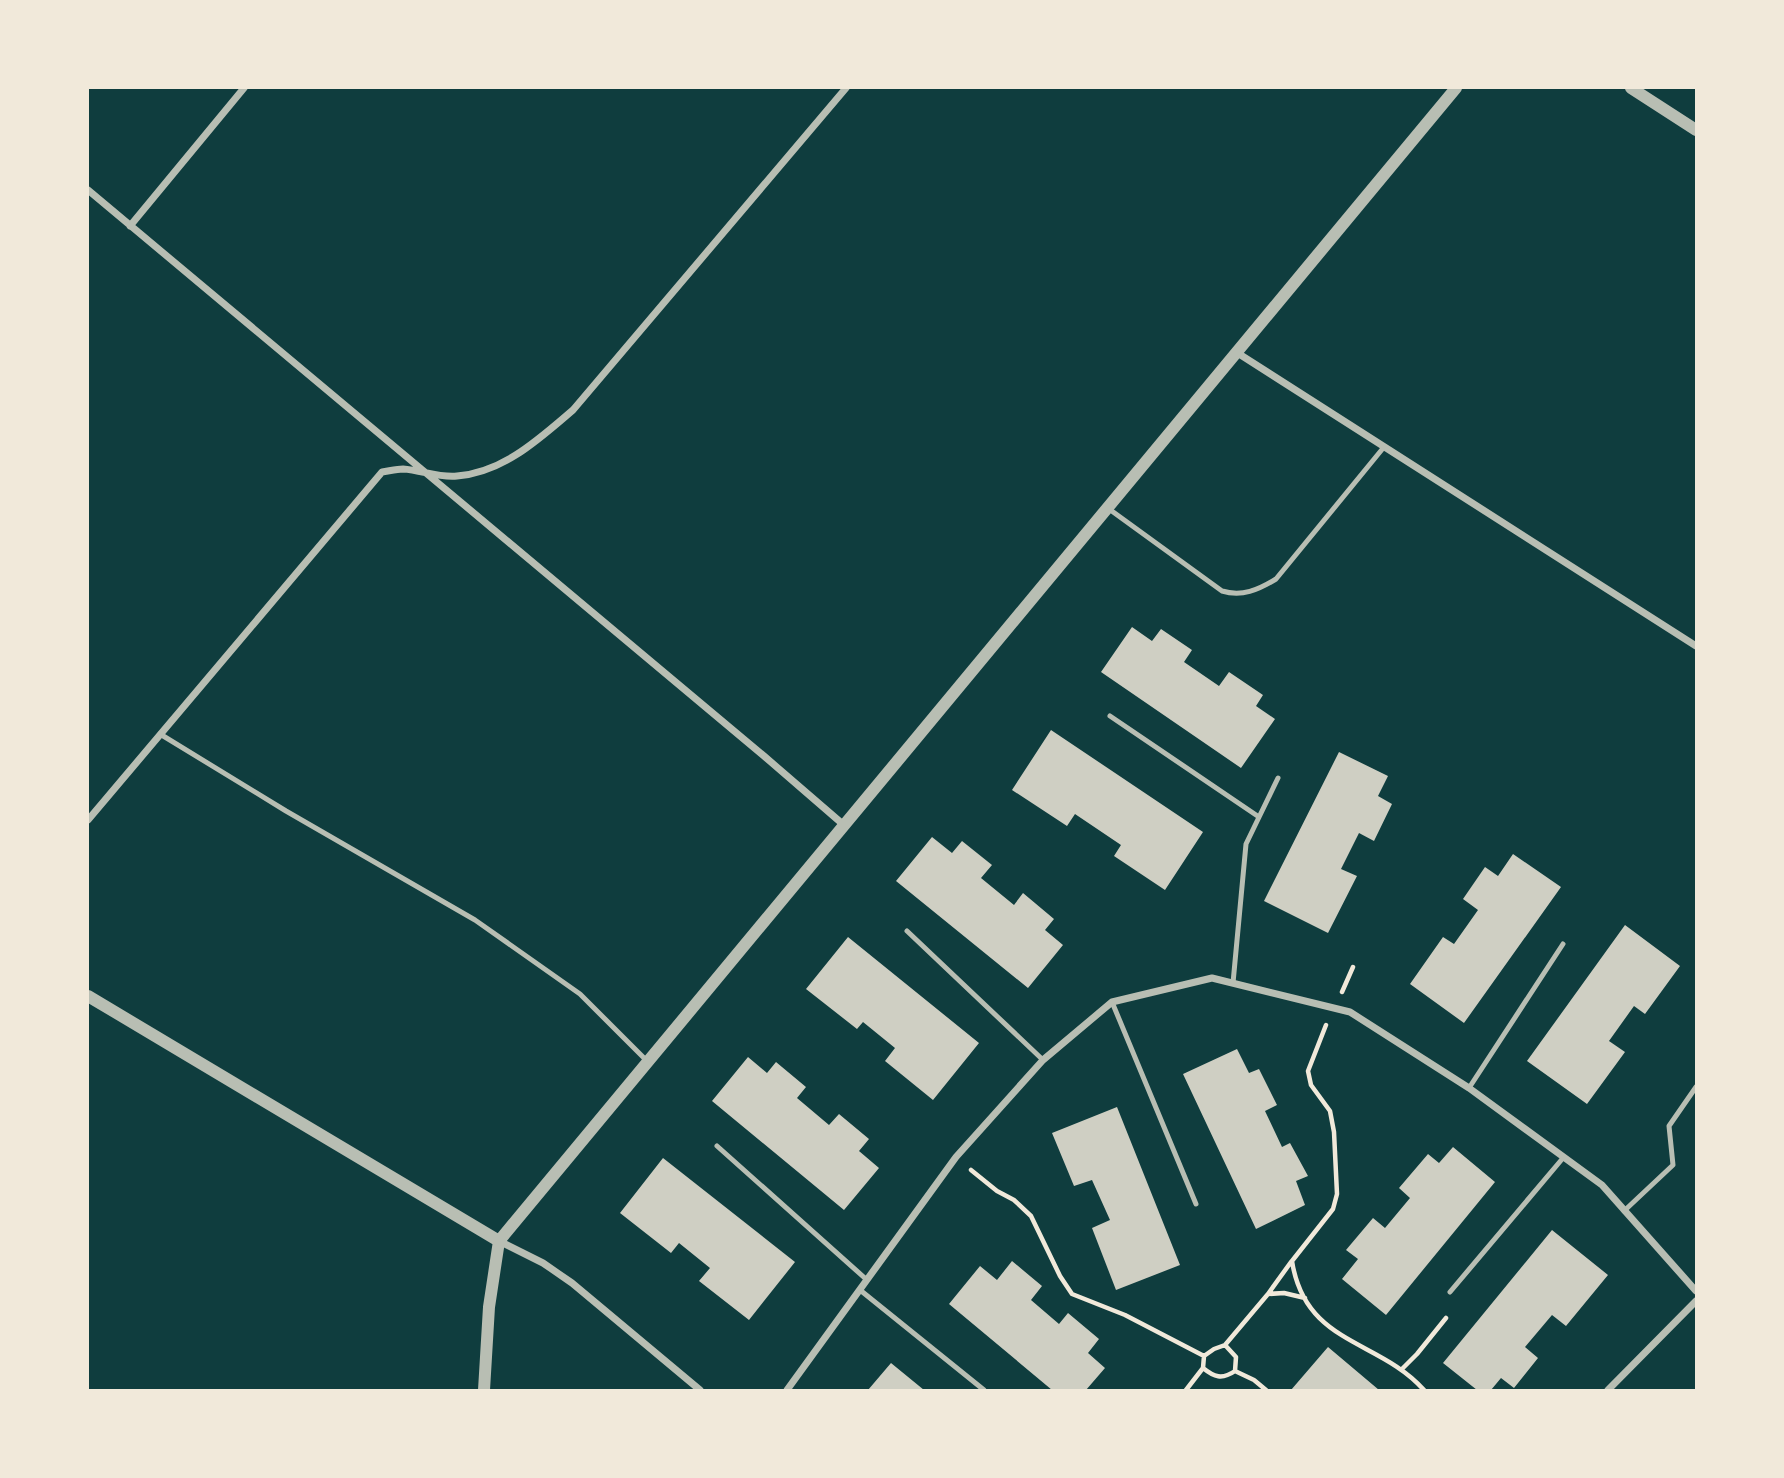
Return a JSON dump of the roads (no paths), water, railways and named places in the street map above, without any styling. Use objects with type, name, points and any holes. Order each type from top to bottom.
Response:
[{"type":"street","points":[[130,226],[244,88]]},
{"type":"street","points":[[88,820],[382,472],[404,469],[457,476],[489,469],[512,458],[573,410],[846,88]]},
{"type":"street","points":[[484,1391],[489,1307],[499,1241],[1456,88]]},
{"type":"street","points":[[1630,88],[1696,130]]},
{"type":"street","points":[[88,190],[845,826]]},
{"type":"street","points":[[1235,351],[1696,646]]},
{"type":"street","points":[[787,1391],[956,1157],[1043,1060],[1112,1002],[1212,978],[1350,1012],[1469,1088],[1602,1185],[1696,1291]]},
{"type":"street","points":[[88,996],[499,1241],[544,1263],[572,1283],[700,1391]]},
{"type":"street","points":[[1608,1391],[1696,1301]]},
{"type":"lane","points":[[1107,507],[1222,591],[1234,595],[1248,592],[1262,588],[1276,579],[1384,447]]},
{"type":"lane","points":[[1110,716],[1259,817]]},
{"type":"lane","points":[[160,734],[286,811],[475,920],[580,994],[648,1062]]},
{"type":"lane","points":[[1233,983],[1246,844],[1278,778]]},
{"type":"lane","points":[[907,931],[1043,1060]]},
{"type":"lane","points":[[1469,1088],[1563,944]]},
{"type":"lane","points":[[1112,1002],[1196,1204]]},
{"type":"lane","points":[[1624,1211],[1674,1165],[1669,1126],[1696,1087]]},
{"type":"lane","points":[[717,1146],[867,1280]]},
{"type":"lane","points":[[1450,1292],[1563,1158]]},
{"type":"lane","points":[[860,1290],[984,1391]]}]
